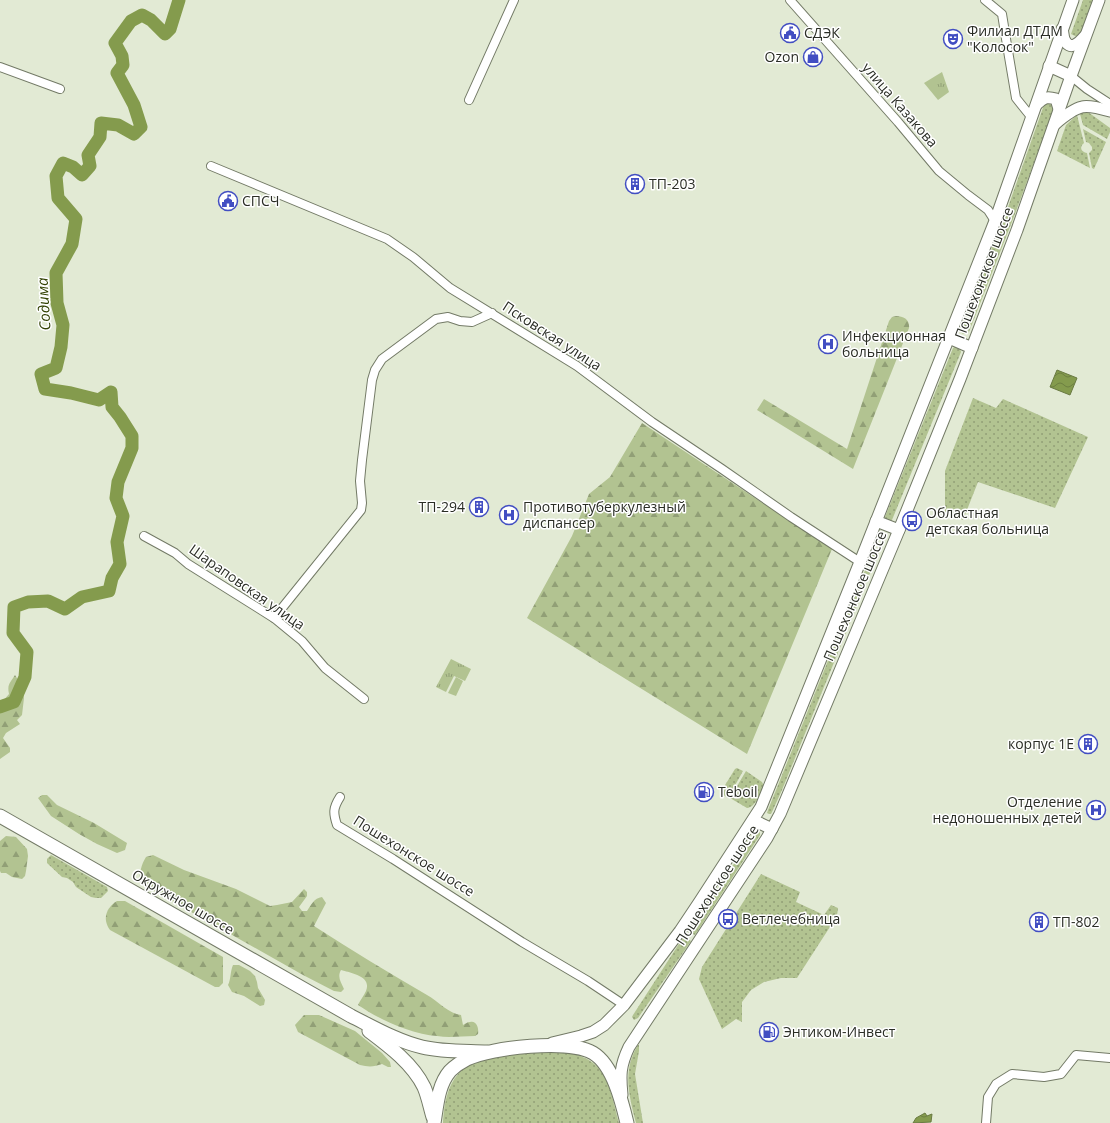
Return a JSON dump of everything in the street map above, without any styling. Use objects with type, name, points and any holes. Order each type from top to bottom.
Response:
[{"type":"main road","name":"Пошехонское шоссе","points":[[540,1045],[581,1036],[592,1032],[604,1025],[624,1005],[680,931],[761,807],[995,221],[1073,0]]},
{"type":"main road","name":"Пошехонское шоссе","points":[[622,1101],[621,1072],[629,1047],[767,838],[780,814],[899,530],[972,348],[1017,230],[1099,0]]},
{"type":"main road","points":[[1062,29],[1064,39],[1072,46],[1078,44],[1086,35]]},
{"type":"main road","points":[[1049,66],[1071,76]]},
{"type":"main road","points":[[1036,104],[1043,98],[1050,97],[1056,99],[1060,109]]},
{"type":"main road","points":[[1055,124],[1069,113],[1082,107],[1110,111]]},
{"type":"main road","points":[[949,338],[972,348]]},
{"type":"main road","points":[[876,521],[899,530]]},
{"type":"main road","name":"Окружное шоссе","points":[[0,816],[351,1016],[388,1034],[420,1047],[442,1050],[487,1052],[540,1045],[569,1047],[586,1050],[593,1053],[606,1067],[617,1088],[622,1101],[627,1123]]},
{"type":"main road","points":[[753,820],[772,829]]},
{"type":"main road","name":"Окружное шоссе","points":[[351,1016],[392,1049],[414,1072],[424,1088],[428,1098],[434,1123]]},
{"type":"main road","name":"Окружное шоссе","points":[[434,1123],[440,1092],[446,1077],[455,1066],[465,1059],[487,1052]]},
{"type":"street","points":[[469,100],[514,0]]},
{"type":"street","name":"улица Казакова","points":[[790,0],[940,171],[988,210],[995,221]]},
{"type":"street","points":[[985,0],[1002,14],[1016,98],[1032,118]]},
{"type":"street","points":[[0,67],[60,89]]},
{"type":"street","points":[[1071,76],[1087,89],[1110,104]]},
{"type":"street","name":"Псковская улица","points":[[211,166],[387,239],[413,257],[450,288],[577,366],[652,422],[860,562]]},
{"type":"street","points":[[274,618],[361,510],[362,503],[360,481],[372,380],[375,370],[382,360],[436,319],[448,317],[460,321],[472,322],[492,313]]},
{"type":"street","name":"Шараповская улица","points":[[144,536],[175,553],[188,564],[274,618],[302,641],[325,668],[364,699]]},
{"type":"street","name":"Пошехонское шоссе","points":[[340,797],[334,807],[334,818],[336,825],[393,859],[522,942],[588,981],[624,1005]]},
{"type":"street","points":[[986,1123],[988,1097],[996,1084],[1012,1074],[1044,1077],[1061,1074],[1076,1055],[1110,1058]]},
{"type":"green space","points":[[1083,0],[1093,0],[1079,38],[1071,34]]},
{"type":"green space","points":[[942,72],[949,92],[938,100],[924,83]]},
{"type":"green space","points":[[1045,102],[1055,106],[969,332],[963,334],[960,328],[1007,210]]},
{"type":"green space","points":[[1083,112],[1088,112],[1110,128],[1107,139],[1083,125],[1080,114]]},
{"type":"green space","points":[[1077,115],[1084,143],[1081,149],[1083,152],[1087,153],[1090,168],[1057,151],[1066,125]]},
{"type":"green space","points":[[1083,129],[1106,142],[1094,169],[1092,168],[1089,153],[1092,150],[1092,147],[1086,142]]},
{"type":"green space","points":[[896,316],[906,319],[909,323],[909,328],[853,469],[757,410],[764,399],[847,449],[889,321],[892,317]]},
{"type":"green space","points":[[956,346],[961,352],[892,520],[890,522],[886,521],[885,517],[953,348]]},
{"type":"green space","points":[[973,398],[996,408],[1003,399],[1088,437],[1055,508],[978,482],[963,520],[945,512],[945,471]]},
{"type":"green space","points":[[642,423],[832,549],[747,754],[527,618],[572,536],[589,494],[610,477]]},
{"type":"green space","points":[[873,553],[877,557],[869,575],[864,573]]},
{"type":"green space","points":[[860,581],[863,581],[866,584],[782,790],[771,814],[769,814],[767,813],[768,810]]},
{"type":"green space","points":[[451,659],[471,669],[465,681],[454,676],[446,692],[436,687]]},
{"type":"green space","points":[[15,675],[23,688],[24,698],[22,715],[17,720],[20,724],[6,733],[3,738],[10,748],[10,752],[0,759],[0,701],[3,701],[9,694],[8,691],[10,682]]},
{"type":"green space","points":[[456,677],[463,681],[456,696],[448,693]]},
{"type":"green space","points":[[737,768],[743,771],[728,798],[722,794],[722,790]]},
{"type":"green space","points":[[746,771],[762,782],[764,786],[753,805],[747,808],[730,798]]},
{"type":"green space","points":[[42,795],[47,795],[57,805],[94,823],[127,843],[125,850],[117,853],[97,844],[51,816],[38,798]]},
{"type":"green space","points":[[756,831],[759,831],[760,835],[695,935],[688,932]]},
{"type":"green space","points":[[6,836],[16,837],[27,849],[28,856],[26,871],[25,876],[22,879],[12,877],[6,873],[1,873],[0,871],[0,841]]},
{"type":"green space","points":[[51,855],[107,887],[108,891],[101,898],[91,897],[76,887],[73,882],[62,877],[47,863],[47,859]]},
{"type":"green space","points":[[153,855],[184,870],[236,889],[270,906],[292,902],[304,889],[307,892],[307,896],[299,907],[302,911],[307,911],[315,900],[322,897],[326,903],[314,926],[448,1010],[461,1015],[463,1025],[469,1022],[474,1022],[478,1027],[478,1034],[475,1036],[451,1037],[427,1035],[406,1029],[376,1016],[358,1005],[366,991],[367,986],[366,982],[360,976],[341,970],[339,977],[344,989],[341,992],[334,991],[142,884],[139,881],[143,863],[146,857]]},
{"type":"green space","points":[[761,874],[800,892],[796,902],[824,915],[831,905],[838,908],[837,916],[797,978],[781,978],[764,982],[751,990],[742,1002],[742,1022],[736,1019],[722,1029],[699,979],[702,967]]},
{"type":"green space","points":[[117,901],[125,901],[223,957],[223,983],[219,987],[215,987],[110,930],[106,922],[106,914],[110,907]]},
{"type":"green space","points":[[684,936],[691,941],[638,1018],[634,1020],[632,1017],[633,1015]]},
{"type":"green space","points":[[233,965],[239,965],[250,971],[255,976],[258,988],[265,1000],[264,1005],[260,1006],[244,996],[232,992],[228,985]]},
{"type":"green space","points":[[304,1015],[319,1015],[355,1031],[382,1053],[390,1062],[391,1067],[382,1064],[376,1066],[360,1065],[298,1032],[295,1025]]},
{"type":"green space","points":[[638,1045],[639,1051],[635,1074],[643,1123],[636,1123],[628,1083],[630,1064]]},
{"type":"green space","points":[[551,1052],[569,1053],[582,1057],[593,1063],[601,1071],[607,1081],[619,1123],[443,1123],[445,1102],[449,1089],[460,1072],[478,1062],[503,1056]]},
{"type":"water","points":[[1057,370],[1077,378],[1070,395],[1050,387]]},
{"type":"water","points":[[925,1113],[927,1116],[932,1114],[931,1122],[913,1123],[916,1118]]},
{"type":"waterway","name":"Содима","points":[[0,707],[14,702],[25,677],[27,652],[13,633],[14,607],[28,602],[48,601],[65,609],[82,597],[109,591],[112,578],[120,564],[117,542],[123,516],[116,498],[118,482],[132,448],[132,436],[112,407],[111,392],[99,400],[71,393],[45,389],[41,374],[56,368],[61,347],[63,325],[57,303],[56,273],[72,244],[76,219],[58,198],[56,176],[63,163],[73,167],[82,175],[90,166],[88,155],[100,137],[101,123],[118,125],[134,134],[141,127],[134,105],[117,73],[123,65],[122,56],[115,43],[131,21],[142,15],[151,20],[165,34],[170,29],[179,0]]},
{"type":"place","name":"СДЭК","points":[[790,33]]},
{"type":"place","name":"Филиал ДТДМ \"Колосок\"","points":[[953,39]]},
{"type":"place","name":"Ozon","points":[[813,57]]},
{"type":"place","name":"ТП-203","points":[[635,184]]},
{"type":"place","name":"СПСЧ","points":[[228,201]]},
{"type":"place","name":"Инфекционная больница","points":[[828,344]]},
{"type":"place","name":"ТП-294","points":[[479,507]]},
{"type":"place","name":"Противотуберкулезный диспансер","points":[[509,515]]},
{"type":"place","name":"Областная детская больница","points":[[912,521]]},
{"type":"place","name":"корпус 1Е","points":[[1088,744]]},
{"type":"place","name":"Teboil","points":[[704,792]]},
{"type":"place","name":"Отделение недоношенных детей","points":[[1096,810]]},
{"type":"place","name":"Ветлечебница","points":[[728,919]]},
{"type":"place","name":"ТП-802","points":[[1039,922]]},
{"type":"place","name":"Энтиком-Инвест","points":[[769,1032]]}]
